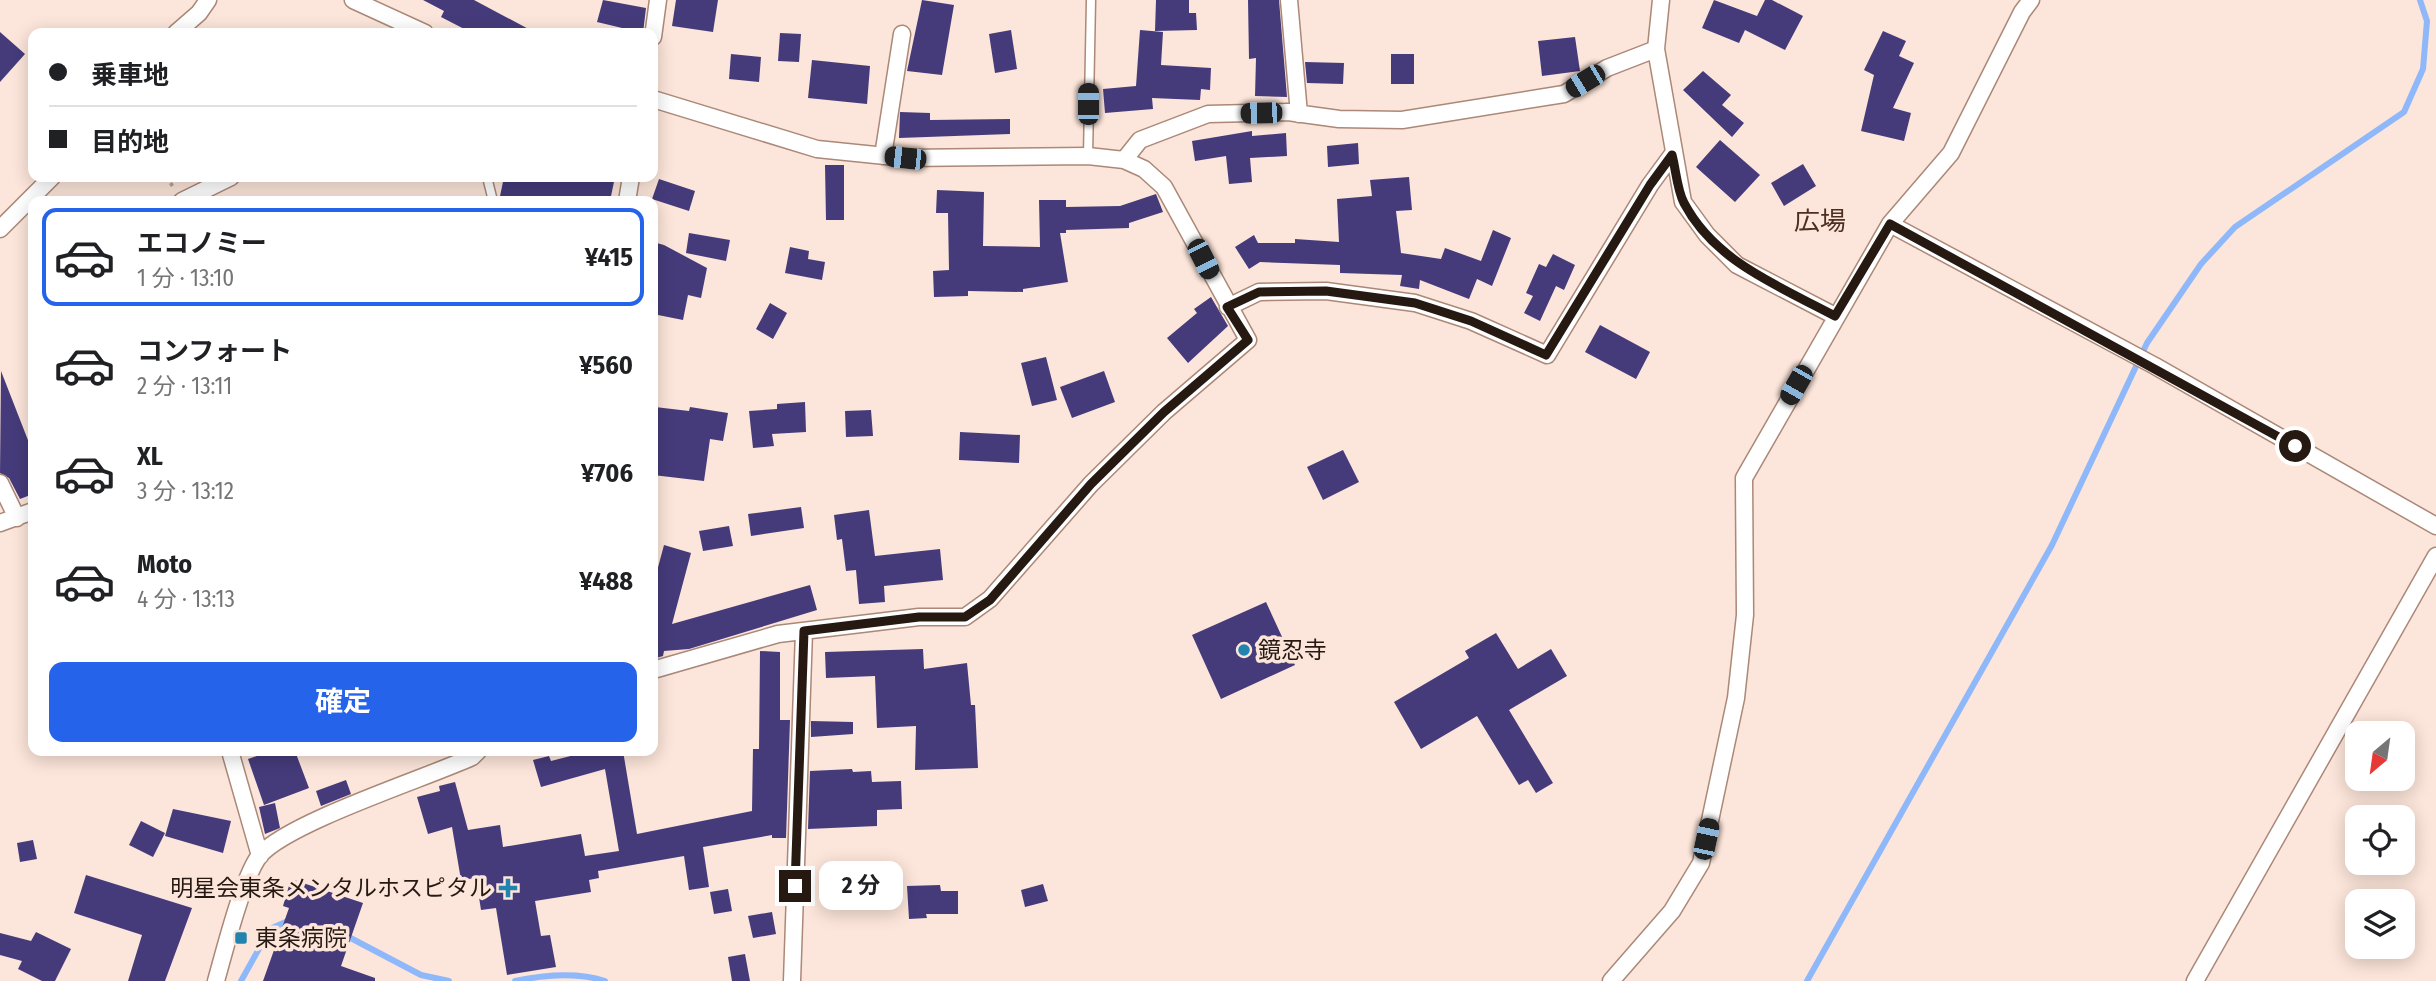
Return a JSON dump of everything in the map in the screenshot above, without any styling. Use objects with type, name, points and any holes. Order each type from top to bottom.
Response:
[{"type":"street","points":[[182,28],[199,13],[208,0]]},
{"type":"street","points":[[353,0],[414,28]]},
{"type":"street","points":[[654,28],[658,0]]},
{"type":"street","points":[[1289,0],[1299,114]]},
{"type":"street","points":[[1661,0],[1656,49],[1672,155],[1683,202],[1707,235],[1737,265],[1835,316]]},
{"type":"street","points":[[1611,981],[1672,911],[1700,863],[1738,684],[1745,615],[1744,478],[1890,224],[1951,153],[2022,12],[2031,0]]},
{"type":"street","points":[[883,156],[902,34]]},
{"type":"street","points":[[1124,160],[1140,140],[1208,114],[1299,114],[1339,119],[1402,120],[1564,94],[1607,68],[1656,49]]},
{"type":"street","points":[[658,101],[817,149],[883,156],[1088,156],[1124,160],[1144,169],[1164,187],[1227,307],[1248,340],[1164,412],[1091,484],[990,600],[965,617],[919,617],[778,634],[658,669]]},
{"type":"street","points":[[1227,307],[1259,292],[1326,291],[1415,303],[1471,321],[1546,355],[1650,185],[1672,155]]},
{"type":"street","points":[[33,196],[47,182]]},
{"type":"street","points":[[192,196],[221,182]]},
{"type":"street","points":[[0,229],[28,201]]},
{"type":"street","points":[[1890,224],[2155,366],[2436,526]]},
{"type":"street","points":[[0,482],[17,518]]},
{"type":"street","points":[[0,523],[28,513]]},
{"type":"street","points":[[2195,981],[2436,556]]},
{"type":"street","points":[[792,981],[804,631]]},
{"type":"street","points":[[231,756],[260,856]]},
{"type":"street","points":[[216,981],[232,927],[260,856],[281,839],[340,811],[473,756]]},
{"type":"lane","points":[[1088,156],[1091,0]]},
{"type":"building","points":[[423,0],[474,0],[527,28],[462,28],[441,17],[444,11]]},
{"type":"building","points":[[603,0],[646,8],[644,28],[622,28],[597,22]]},
{"type":"building","points":[[676,0],[718,0],[713,32],[672,26]]},
{"type":"building","points":[[922,0],[954,5],[942,75],[907,71]]},
{"type":"building","points":[[1156,0],[1189,0],[1189,13],[1196,13],[1197,30],[1155,31]]},
{"type":"building","points":[[1248,0],[1279,0],[1287,97],[1255,96],[1256,58],[1249,59]]},
{"type":"building","points":[[1714,0],[1757,16],[1765,0],[1772,0],[1803,16],[1785,50],[1745,30],[1739,43],[1702,28]]},
{"type":"building","points":[[1011,30],[1017,69],[995,73],[989,34]]},
{"type":"building","points":[[1140,30],[1163,32],[1161,65],[1211,68],[1210,90],[1201,89],[1200,100],[1152,98],[1153,109],[1105,113],[1103,89],[1136,86]]},
{"type":"building","points":[[1883,31],[1906,41],[1899,56],[1914,63],[1893,108],[1911,113],[1904,141],[1861,131],[1874,75],[1864,70]]},
{"type":"building","points":[[0,32],[25,54],[0,82]]},
{"type":"building","points":[[780,33],[801,34],[799,62],[778,61]]},
{"type":"building","points":[[1575,37],[1580,71],[1542,76],[1538,41]]},
{"type":"building","points":[[731,54],[761,57],[759,82],[729,79]]},
{"type":"building","points":[[1391,54],[1414,54],[1414,84],[1391,84]]},
{"type":"building","points":[[812,60],[870,66],[867,104],[808,98]]},
{"type":"building","points":[[1305,62],[1344,63],[1343,84],[1307,83]]},
{"type":"building","points":[[1703,71],[1731,95],[1722,105],[1744,123],[1732,137],[1683,90]]},
{"type":"building","points":[[900,112],[930,113],[930,120],[1010,119],[1010,134],[899,138]]},
{"type":"building","points":[[1252,131],[1252,136],[1286,133],[1287,156],[1250,158],[1252,182],[1229,184],[1226,156],[1195,161],[1192,141]]},
{"type":"building","points":[[1720,140],[1760,175],[1735,202],[1696,167]]},
{"type":"building","points":[[1358,143],[1359,164],[1328,167],[1327,146]]},
{"type":"building","points":[[1803,164],[1816,186],[1784,206],[1771,183]]},
{"type":"building","points":[[825,165],[844,165],[844,220],[826,220]]},
{"type":"building","points":[[1409,177],[1412,210],[1396,211],[1401,253],[1441,259],[1445,248],[1481,261],[1493,230],[1511,238],[1492,286],[1477,279],[1469,299],[1420,280],[1419,289],[1400,286],[1402,275],[1340,273],[1340,265],[1260,262],[1249,269],[1235,247],[1254,235],[1258,243],[1295,243],[1295,239],[1339,242],[1337,199],[1372,196],[1370,180]]},
{"type":"building","points":[[659,179],[695,191],[689,211],[658,201],[658,196],[653,196]]},
{"type":"building","points":[[503,182],[614,182],[611,196],[500,196]]},
{"type":"building","points":[[937,190],[984,192],[983,246],[1040,247],[1039,200],[1066,200],[1066,207],[1120,206],[1156,194],[1163,212],[1129,223],[1129,228],[1066,230],[1066,233],[1060,233],[1068,282],[1023,289],[1023,292],[968,291],[968,296],[934,297],[933,271],[949,270],[948,213],[936,213]]},
{"type":"building","points":[[689,233],[730,240],[726,261],[686,253]]},
{"type":"building","points":[[658,243],[707,268],[701,298],[688,295],[683,320],[658,315]]},
{"type":"building","points":[[790,247],[809,251],[808,259],[825,262],[822,280],[785,273]]},
{"type":"building","points":[[1553,254],[1575,265],[1564,290],[1556,286],[1540,321],[1524,313],[1533,296],[1526,293],[1539,264],[1546,267]]},
{"type":"building","points":[[1211,297],[1228,326],[1188,363],[1167,338],[1197,313],[1194,309]]},
{"type":"building","points":[[770,303],[787,313],[773,339],[756,329]]},
{"type":"building","points":[[1600,325],[1650,352],[1636,379],[1585,352]]},
{"type":"building","points":[[1046,357],[1057,400],[1032,406],[1021,363]]},
{"type":"building","points":[[1,371],[28,440],[28,496],[20,499],[9,478],[0,473]]},
{"type":"building","points":[[1104,371],[1115,402],[1072,418],[1060,387]]},
{"type":"building","points":[[805,402],[806,432],[772,434],[774,446],[753,448],[749,411],[777,409],[777,404]]},
{"type":"building","points":[[658,407],[689,411],[690,407],[728,413],[723,441],[710,439],[704,481],[658,476]]},
{"type":"building","points":[[871,410],[873,436],[846,437],[845,411]]},
{"type":"building","points":[[960,432],[1020,435],[1019,463],[959,460]]},
{"type":"building","points":[[1343,450],[1359,482],[1323,500],[1307,467]]},
{"type":"building","points":[[801,507],[804,528],[751,536],[748,514]]},
{"type":"building","points":[[869,510],[875,556],[940,549],[943,580],[884,586],[885,602],[859,604],[856,570],[846,571],[842,539],[837,540],[834,515]]},
{"type":"building","points":[[729,526],[733,546],[703,551],[699,531]]},
{"type":"building","points":[[664,545],[691,553],[672,624],[810,585],[817,610],[689,649],[664,651],[663,656],[658,658],[658,567]]},
{"type":"building","name":"鏡忍寺","points":[[1266,602],[1295,665],[1221,699],[1192,635]]},
{"type":"building","points":[[1496,633],[1518,669],[1551,649],[1567,676],[1509,710],[1553,783],[1536,793],[1528,780],[1519,785],[1477,716],[1421,749],[1394,702],[1469,658],[1465,651]]},
{"type":"building","points":[[923,649],[924,669],[967,663],[971,705],[975,705],[978,768],[915,770],[916,726],[877,728],[875,676],[826,678],[825,652]]},
{"type":"building","points":[[760,651],[780,652],[780,720],[790,720],[786,838],[772,838],[772,835],[703,847],[709,887],[689,890],[684,856],[598,871],[599,878],[589,880],[591,892],[535,901],[541,936],[550,935],[556,967],[507,975],[496,908],[481,910],[476,878],[461,880],[452,827],[428,834],[417,797],[440,791],[439,786],[455,782],[468,830],[500,825],[503,847],[581,834],[585,856],[619,851],[605,769],[541,787],[533,760],[549,756],[551,761],[570,756],[624,756],[637,834],[752,811],[753,749],[759,749]]},
{"type":"building","points":[[811,721],[853,722],[853,734],[811,737]]},
{"type":"building","points":[[257,756],[297,756],[309,788],[264,805],[248,759]]},
{"type":"building","points":[[852,769],[853,772],[871,771],[872,782],[901,781],[902,809],[877,810],[877,826],[808,829],[810,771]]},
{"type":"building","points":[[346,780],[351,794],[321,806],[316,791]]},
{"type":"building","points":[[275,803],[280,828],[265,834],[259,807]]},
{"type":"building","points":[[173,809],[231,821],[223,853],[165,836]]},
{"type":"building","points":[[141,821],[165,833],[153,857],[129,845]]},
{"type":"building","points":[[33,840],[37,859],[20,862],[17,843]]},
{"type":"building","points":[[86,875],[192,908],[165,981],[128,981],[142,935],[74,913]]},
{"type":"building","points":[[291,879],[363,903],[341,966],[375,978],[375,981],[263,981],[289,908],[283,906]]},
{"type":"building","points":[[1043,884],[1048,901],[1025,907],[1021,890]]},
{"type":"building","points":[[940,885],[941,891],[958,891],[958,914],[926,914],[927,918],[909,919],[907,886]]},
{"type":"building","points":[[728,889],[732,911],[714,914],[710,892]]},
{"type":"building","points":[[772,912],[776,934],[753,938],[748,916]]},
{"type":"building","points":[[36,932],[71,949],[55,981],[42,981],[18,969],[22,961],[0,955],[0,933],[31,941]]},
{"type":"building","points":[[745,954],[750,981],[732,981],[728,957]]},
{"type":"waterway","points":[[1807,981],[2052,545],[2147,343],[2201,264],[2235,227],[2404,112],[2423,69],[2427,21],[2420,0]]},
{"type":"waterway","points":[[241,981],[270,929],[290,920]]},
{"type":"waterway","points":[[343,934],[421,975],[449,981]]},
{"type":"waterway","points":[[515,981],[560,975],[605,981]]},
{"type":"place","name":"鏡忍寺","points":[[1244,650]]},
{"type":"place","name":"明星会東条メンタルホスピタル","points":[[508,888]]},
{"type":"place","name":"東条病院","points":[[241,938]]},
{"type":"district","name":"広場","points":[[1820,221]]},
{"type":"route","points":[[795,886],[804,631],[919,617],[965,617],[990,600],[1091,484],[1164,412],[1248,340],[1227,307],[1259,292],[1326,291],[1415,303],[1471,321],[1546,355],[1650,185],[1672,155],[1683,202],[1707,235],[1737,265],[1835,316],[1890,224],[2155,366],[2295,446]]}]
